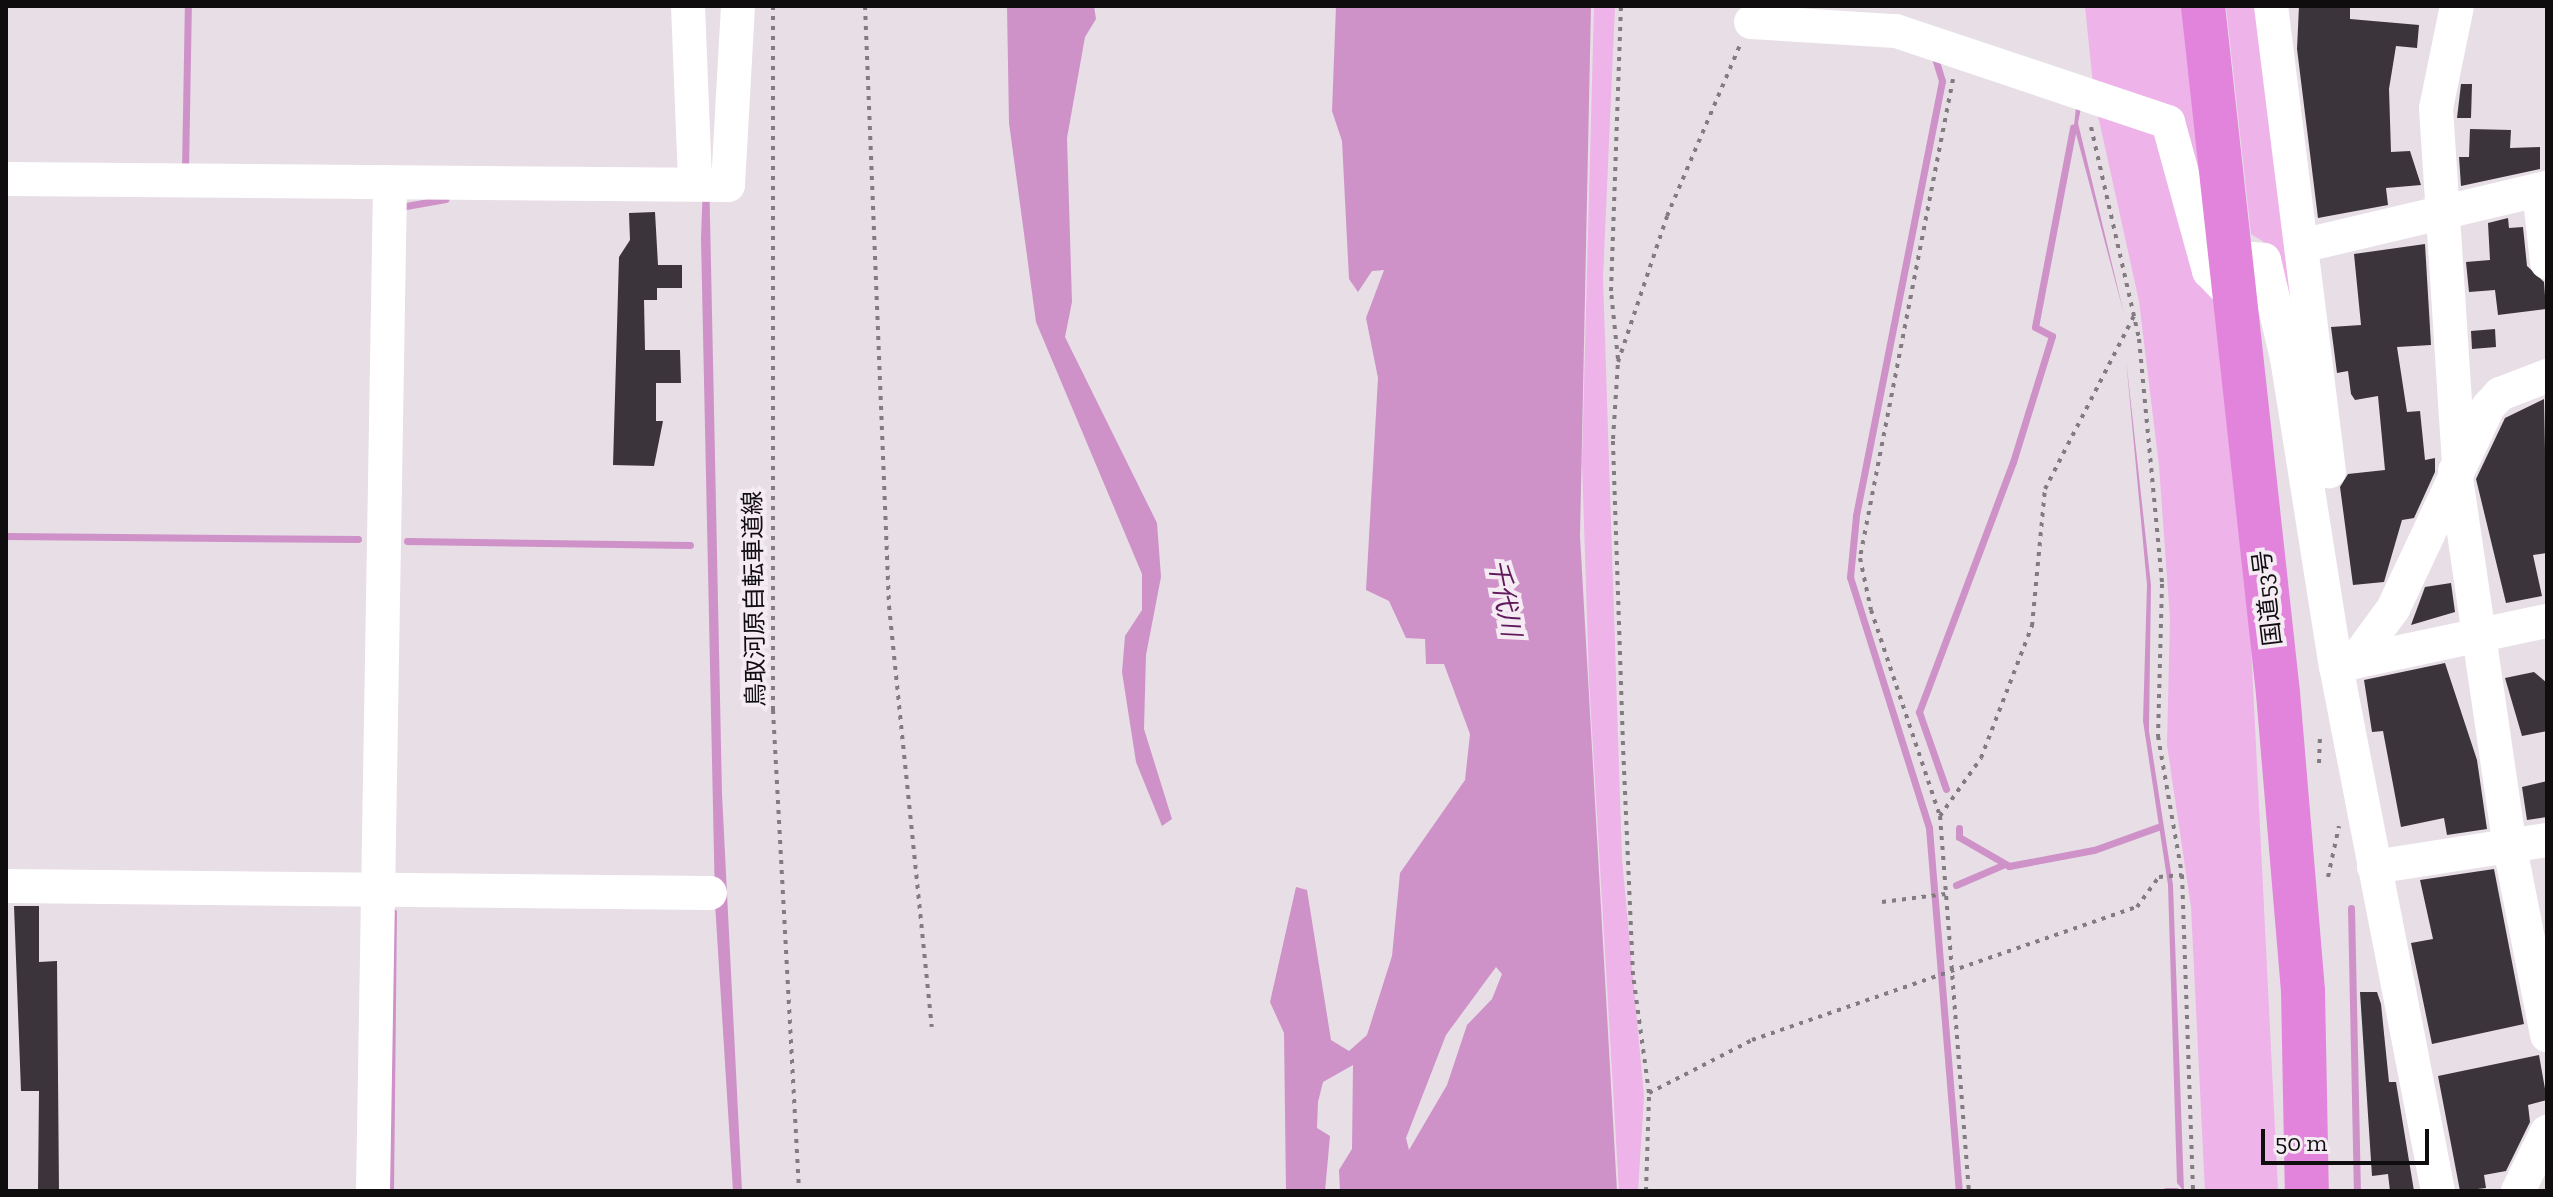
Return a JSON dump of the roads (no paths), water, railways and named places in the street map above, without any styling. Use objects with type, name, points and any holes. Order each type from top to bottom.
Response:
[{"type":"highway","name":"国道53号","points":[[2203,6],[2278,693],[2303,991],[2307,1191]]},
{"type":"street","points":[[688,6],[695,184]]},
{"type":"street","points":[[6,179],[728,185],[738,6]]},
{"type":"street","points":[[2271,6],[2301,246],[2345,664],[2342,700],[2438,1191]]},
{"type":"street","points":[[2457,6],[2436,108],[2439,214],[2457,466],[2477,636],[2510,848],[2547,1035]]},
{"type":"street","points":[[1751,22],[1896,31],[2168,122],[2209,271],[2232,276],[2264,260],[2345,664]]},
{"type":"street","points":[[373,1191],[374,888],[390,182]]},
{"type":"street","points":[[2301,246],[2543,189],[2547,263]]},
{"type":"street","points":[[2345,664],[2407,583],[2440,519],[2457,466],[2500,394],[2547,376]]},
{"type":"street","points":[[2345,664],[2547,621]]},
{"type":"street","points":[[2374,867],[2547,840]]},
{"type":"street","points":[[6,886],[710,893]]},
{"type":"street","points":[[2518,1191],[2547,1132]]},
{"type":"water","points":[[1007,6],[1094,6],[1096,19],[1085,37],[1067,138],[1072,302],[1065,337],[1157,523],[1161,577],[1146,655],[1144,729],[1172,819],[1162,826],[1136,762],[1122,672],[1125,636],[1142,610],[1142,574],[1036,322],[1009,123]]},
{"type":"water","name":"千代川","points":[[1336,6],[1591,6],[1580,536],[1617,1191],[1340,1191],[1339,1170],[1352,1149],[1353,1065],[1323,1082],[1318,1102],[1317,1128],[1330,1136],[1325,1191],[1286,1191],[1284,1033],[1270,1002],[1296,887],[1307,890],[1331,1040],[1349,1051],[1367,1035],[1392,956],[1400,873],[1465,780],[1470,734],[1444,664],[1426,664],[1425,639],[1406,638],[1389,601],[1366,590],[1378,378],[1366,318],[1384,270],[1372,271],[1358,292],[1349,279],[1342,141],[1332,111]],"holes":[[[1496,967],[1502,974],[1492,999],[1467,1025],[1447,1085],[1409,1150],[1406,1138],[1446,1035]]]},
{"type":"water","points":[[707,72],[722,794],[742,1191],[733,1191],[715,903],[701,238]]},
{"type":"water","points":[[2076,107],[2081,108],[2078,123],[2124,314],[2074,126]]},
{"type":"water","points":[[2126,359],[2151,585],[2149,731],[2173,885],[2184,1191],[2177,1183],[2168,885],[2143,721],[2147,585]]},
{"type":"water","points":[[389,905],[397,911],[394,1191],[386,1191]]},
{"type":"waterway","points":[[185,171],[188,6]]},
{"type":"waterway","points":[[1935,58],[1942,81],[1856,516],[1850,577],[1929,828],[1959,1191]]},
{"type":"waterway","points":[[1946,789],[1919,712],[2013,462],[2052,336],[2035,327],[2073,128]]},
{"type":"waterway","points":[[406,206],[445,199]]},
{"type":"waterway","points":[[6,536],[358,539]]},
{"type":"waterway","points":[[407,541],[690,545]]},
{"type":"waterway","points":[[1959,828],[1959,837],[2009,866],[2094,850],[2158,827]]},
{"type":"waterway","points":[[1956,885],[2005,864]]},
{"type":"waterway","points":[[2351,908],[2357,1191]]},
{"type":"waterway","points":[[2166,1191],[2176,1191]]}]
